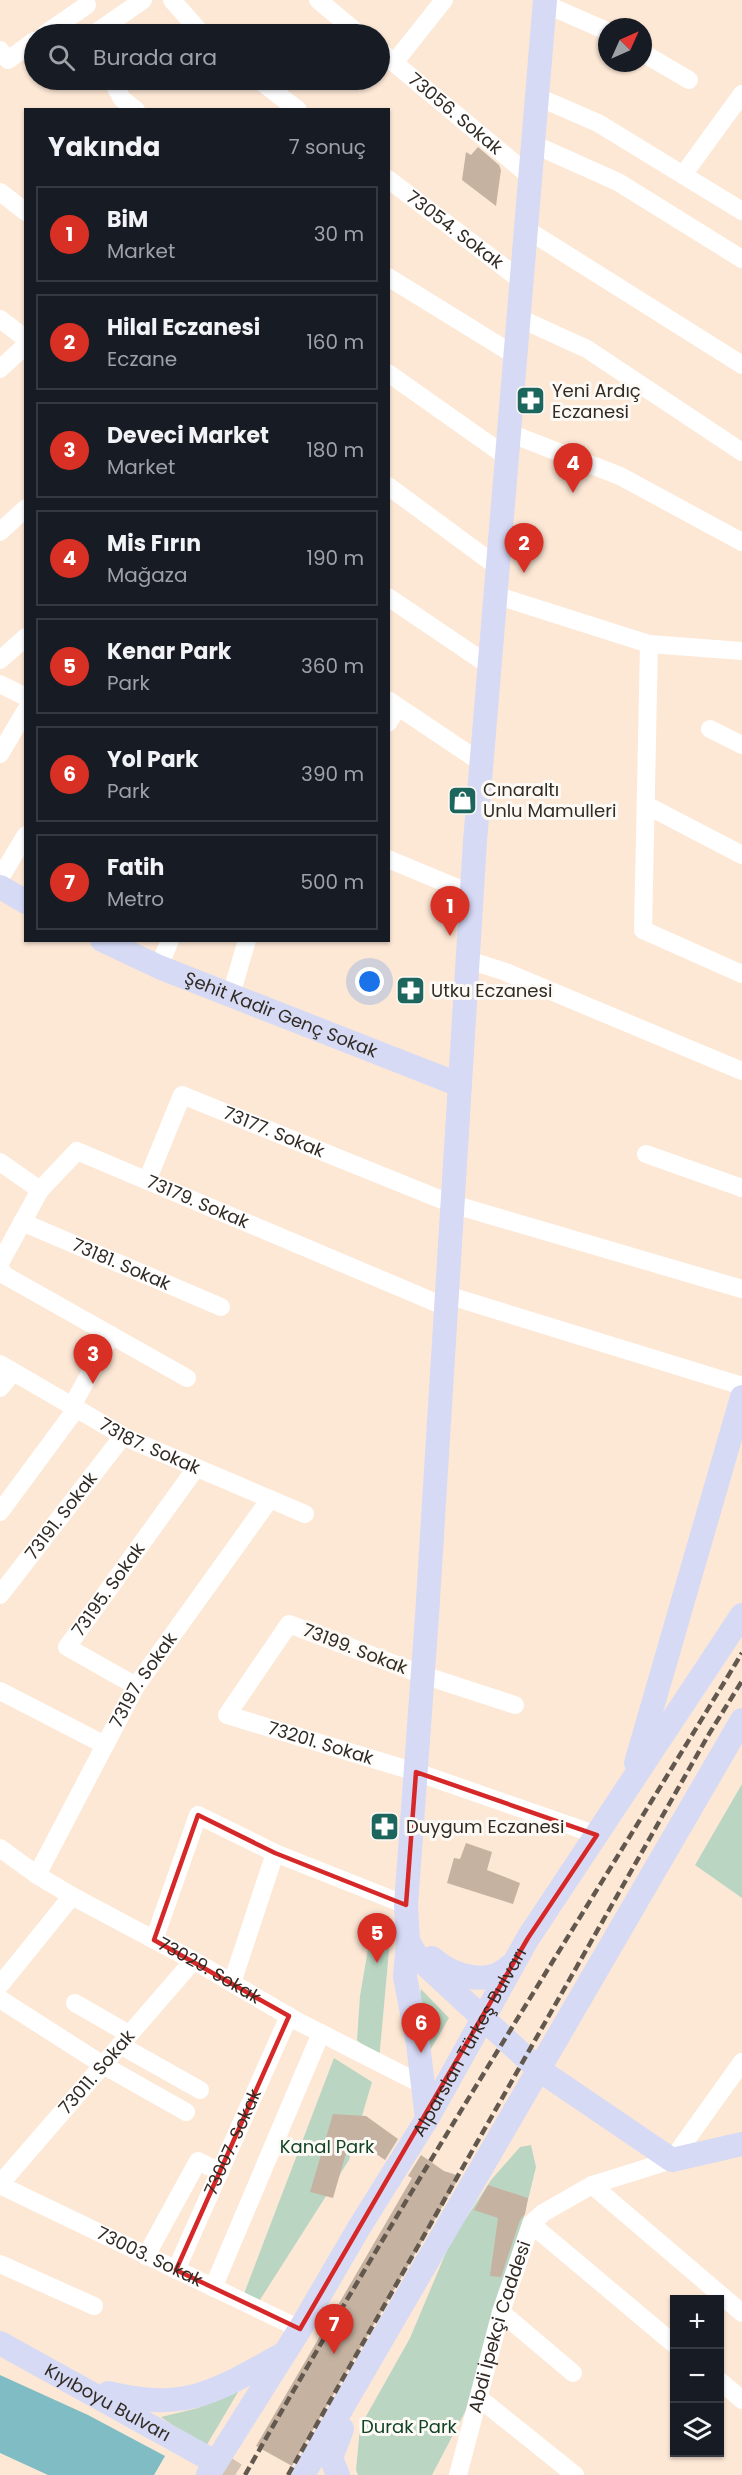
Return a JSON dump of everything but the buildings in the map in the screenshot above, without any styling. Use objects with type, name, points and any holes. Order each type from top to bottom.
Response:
[{"type":"main road","points":[[427,2119],[405,1977],[408,1941],[406,1905],[423,1675],[472,894],[545,2]]},
{"type":"main road","points":[[0,887],[24,901]]},
{"type":"main road","name":"Şehit Kadir Genç Sokak","points":[[106,942],[159,967],[460,1085]]},
{"type":"main road","points":[[631,1782],[742,1397]]},
{"type":"main road","name":"Alparslan Türkeş Bulvarı","points":[[211,2469],[300,2329],[427,2119],[513,1964],[742,1615]]},
{"type":"main road","points":[[303,2475],[742,1720]]},
{"type":"main road","points":[[408,1941],[418,1958],[538,2069],[672,2160]]},
{"type":"main road","points":[[408,1941],[442,1967],[472,1978],[495,1975],[513,1964]]},
{"type":"main road","name":"Abdi İpekçi Caddesi","points":[[672,2160],[742,2144]]},
{"type":"main road","name":"Kıyıboyu Bulvarı","points":[[0,2343],[80,2386],[211,2469]]},
{"type":"main road","points":[[80,2386],[133,2399],[173,2401],[211,2393],[285,2352]]},
{"type":"main road","points":[[338,2475],[331,2458],[365,2367]]},
{"type":"street","points":[[109,24],[143,0]]},
{"type":"street","points":[[172,0],[193,24]]},
{"type":"street","points":[[318,0],[338,7],[351,24]]},
{"type":"street","points":[[390,54],[444,0]]},
{"type":"street","points":[[545,2],[598,27]]},
{"type":"street","points":[[58,24],[85,3],[94,24]]},
{"type":"street","points":[[0,50],[8,60],[24,48]]},
{"type":"street","points":[[652,57],[689,80]]},
{"type":"street","name":"73056. Sokak","points":[[390,60],[531,177]]},
{"type":"street","points":[[117,90],[122,99],[133,108]]},
{"type":"street","points":[[272,90],[295,108]]},
{"type":"street","points":[[683,175],[742,94]]},
{"type":"street","points":[[537,97],[598,123],[742,211]]},
{"type":"street","points":[[533,144],[618,182],[742,259]]},
{"type":"street","name":"73054. Sokak","points":[[390,181],[522,281]]},
{"type":"street","points":[[0,192],[24,210]]},
{"type":"street","points":[[526,229],[742,365]]},
{"type":"street","points":[[390,278],[516,356]]},
{"type":"street","points":[[519,318],[587,349],[742,452]]},
{"type":"street","points":[[0,319],[24,337]]},
{"type":"street","points":[[0,369],[24,347]]},
{"type":"street","points":[[390,374],[507,457]]},
{"type":"street","points":[[509,433],[620,476],[742,542]]},
{"type":"street","points":[[390,487],[498,567]]},
{"type":"street","points":[[0,532],[24,510]]},
{"type":"street","points":[[495,595],[649,644],[742,651]]},
{"type":"street","points":[[390,598],[490,666]]},
{"type":"street","points":[[0,660],[24,639]]},
{"type":"street","points":[[649,644],[643,930],[742,974]]},
{"type":"street","points":[[0,684],[24,696]]},
{"type":"street","points":[[393,703],[482,763]]},
{"type":"street","points":[[0,754],[24,713]]},
{"type":"street","points":[[710,729],[742,746]]},
{"type":"street","points":[[646,805],[742,855]]},
{"type":"street","points":[[0,878],[24,838]]},
{"type":"street","points":[[390,860],[472,894]]},
{"type":"street","points":[[159,967],[169,942]]},
{"type":"street","points":[[231,995],[246,942]]},
{"type":"street","points":[[468,960],[503,971],[742,1071]]},
{"type":"street","name":"73177. Sokak","points":[[147,1180],[182,1095],[452,1204]]},
{"type":"street","name":"73179. Sokak","points":[[0,1263],[40,1190],[77,1151],[447,1301],[742,1386]]},
{"type":"street","points":[[646,1154],[742,1188]]},
{"type":"street","points":[[0,1162],[40,1190]]},
{"type":"street","points":[[452,1204],[742,1289]]},
{"type":"street","name":"73181. Sokak","points":[[22,1222],[221,1307]]},
{"type":"street","points":[[0,1269],[6,1276],[187,1378]]},
{"type":"street","points":[[0,1512],[74,1407],[111,1335]]},
{"type":"street","points":[[0,1388],[7,1368]]},
{"type":"street","name":"73187. Sokak","points":[[7,1368],[123,1436],[305,1514]]},
{"type":"street","name":"73191. Sokak","points":[[0,1595],[123,1436]]},
{"type":"street","name":"73195. Sokak","points":[[136,1686],[67,1647],[196,1468]]},
{"type":"street","name":"73197. Sokak","points":[[37,1875],[136,1686],[270,1499]]},
{"type":"street","name":"73199. Sokak","points":[[227,1714],[289,1624],[423,1675]]},
{"type":"street","points":[[423,1675],[515,1706]]},
{"type":"street","points":[[0,1691],[105,1745]]},
{"type":"street","name":"73201. Sokak","points":[[227,1714],[416,1772],[597,1835]]},
{"type":"street","points":[[154,1940],[198,1815],[275,1852],[406,1905]]},
{"type":"street","name":"73029. Sokak","points":[[0,1848],[37,1875],[72,1896],[193,1960],[289,2016],[423,2085]]},
{"type":"street","points":[[232,1983],[275,1852]]},
{"type":"street","points":[[0,1985],[72,1896]]},
{"type":"street","name":"73011. Sokak","points":[[0,2184],[193,1960]]},
{"type":"street","points":[[0,1999],[103,2065],[186,2112]]},
{"type":"street","points":[[75,2003],[200,2090]]},
{"type":"street","name":"73007. Sokak","points":[[176,2270],[289,2016]]},
{"type":"street","points":[[213,2288],[321,2033]]},
{"type":"street","points":[[672,2160],[742,2062]]},
{"type":"street","name":"Abdi İpekçi Caddesi","points":[[458,2475],[501,2312],[531,2223],[543,2213],[592,2185],[672,2160]]},
{"type":"street","points":[[146,2256],[198,2161],[220,2172]]},
{"type":"street","name":"73003. Sokak","points":[[0,2184],[300,2329]]},
{"type":"street","points":[[592,2185],[742,2313]]},
{"type":"street","points":[[531,2223],[670,2340]]},
{"type":"street","points":[[0,2264],[94,2306]]},
{"type":"street","points":[[501,2312],[573,2373]]},
{"type":"street","points":[[724,2384],[742,2400]]},
{"type":"street","points":[[479,2398],[575,2475]]},
{"type":"highlighted area","points":[[416,1772],[597,1835],[528,1938],[300,2329],[176,2270],[289,2016],[154,1940],[198,1815],[275,1853],[406,1905]]},
{"type":"green space","points":[[742,1784],[742,1898],[695,1865]]},
{"type":"green space","points":[[372,1926],[391,1929],[379,2060],[357,2040],[360,1996]]},
{"type":"green space","points":[[421,1989],[449,2018],[408,2088]]},
{"type":"green space","name":"Kanal Park","points":[[334,2058],[372,2082],[349,2160],[258,2303],[242,2299]]},
{"type":"green space","name":"Durak Park","points":[[531,2145],[536,2167],[486,2372],[432,2475],[358,2475],[356,2470],[360,2427],[410,2338],[450,2243],[491,2180],[520,2147]]},
{"type":"green space","points":[[241,2387],[205,2448],[161,2417],[198,2408]]},
{"type":"water","points":[[0,2375],[88,2415],[165,2456],[154,2475],[48,2475],[0,2453]]},
{"type":"tunnel","points":[[215,2462],[236,2475]]},
{"type":"railway","points":[[245,2475],[428,2165],[742,1653]]},
{"type":"railway","points":[[288,2475],[709,1734],[742,1681]]},
{"type":"place","name":"Yeni Ardıç Eczanesi","points":[[531,401]]},
{"type":"place","name":"Mis Fırın","points":[[573,493]]},
{"type":"place","name":"Hilal Eczanesi","points":[[524,573]]},
{"type":"place","name":"Cınaraltı Unlu Mamulleri","points":[[462,800]]},
{"type":"place","name":"BiM","points":[[450,936]]},
{"type":"place","name":"Utku Eczanesi","points":[[410,991]]},
{"type":"place","name":"Deveci Market","points":[[93,1384]]},
{"type":"place","name":"Duygum Eczanesi","points":[[385,1827]]},
{"type":"place","name":"Kenar Park","points":[[377,1963]]},
{"type":"place","name":"Yol Park","points":[[421,2053]]},
{"type":"place","name":"Fatih","points":[[334,2354]]}]
